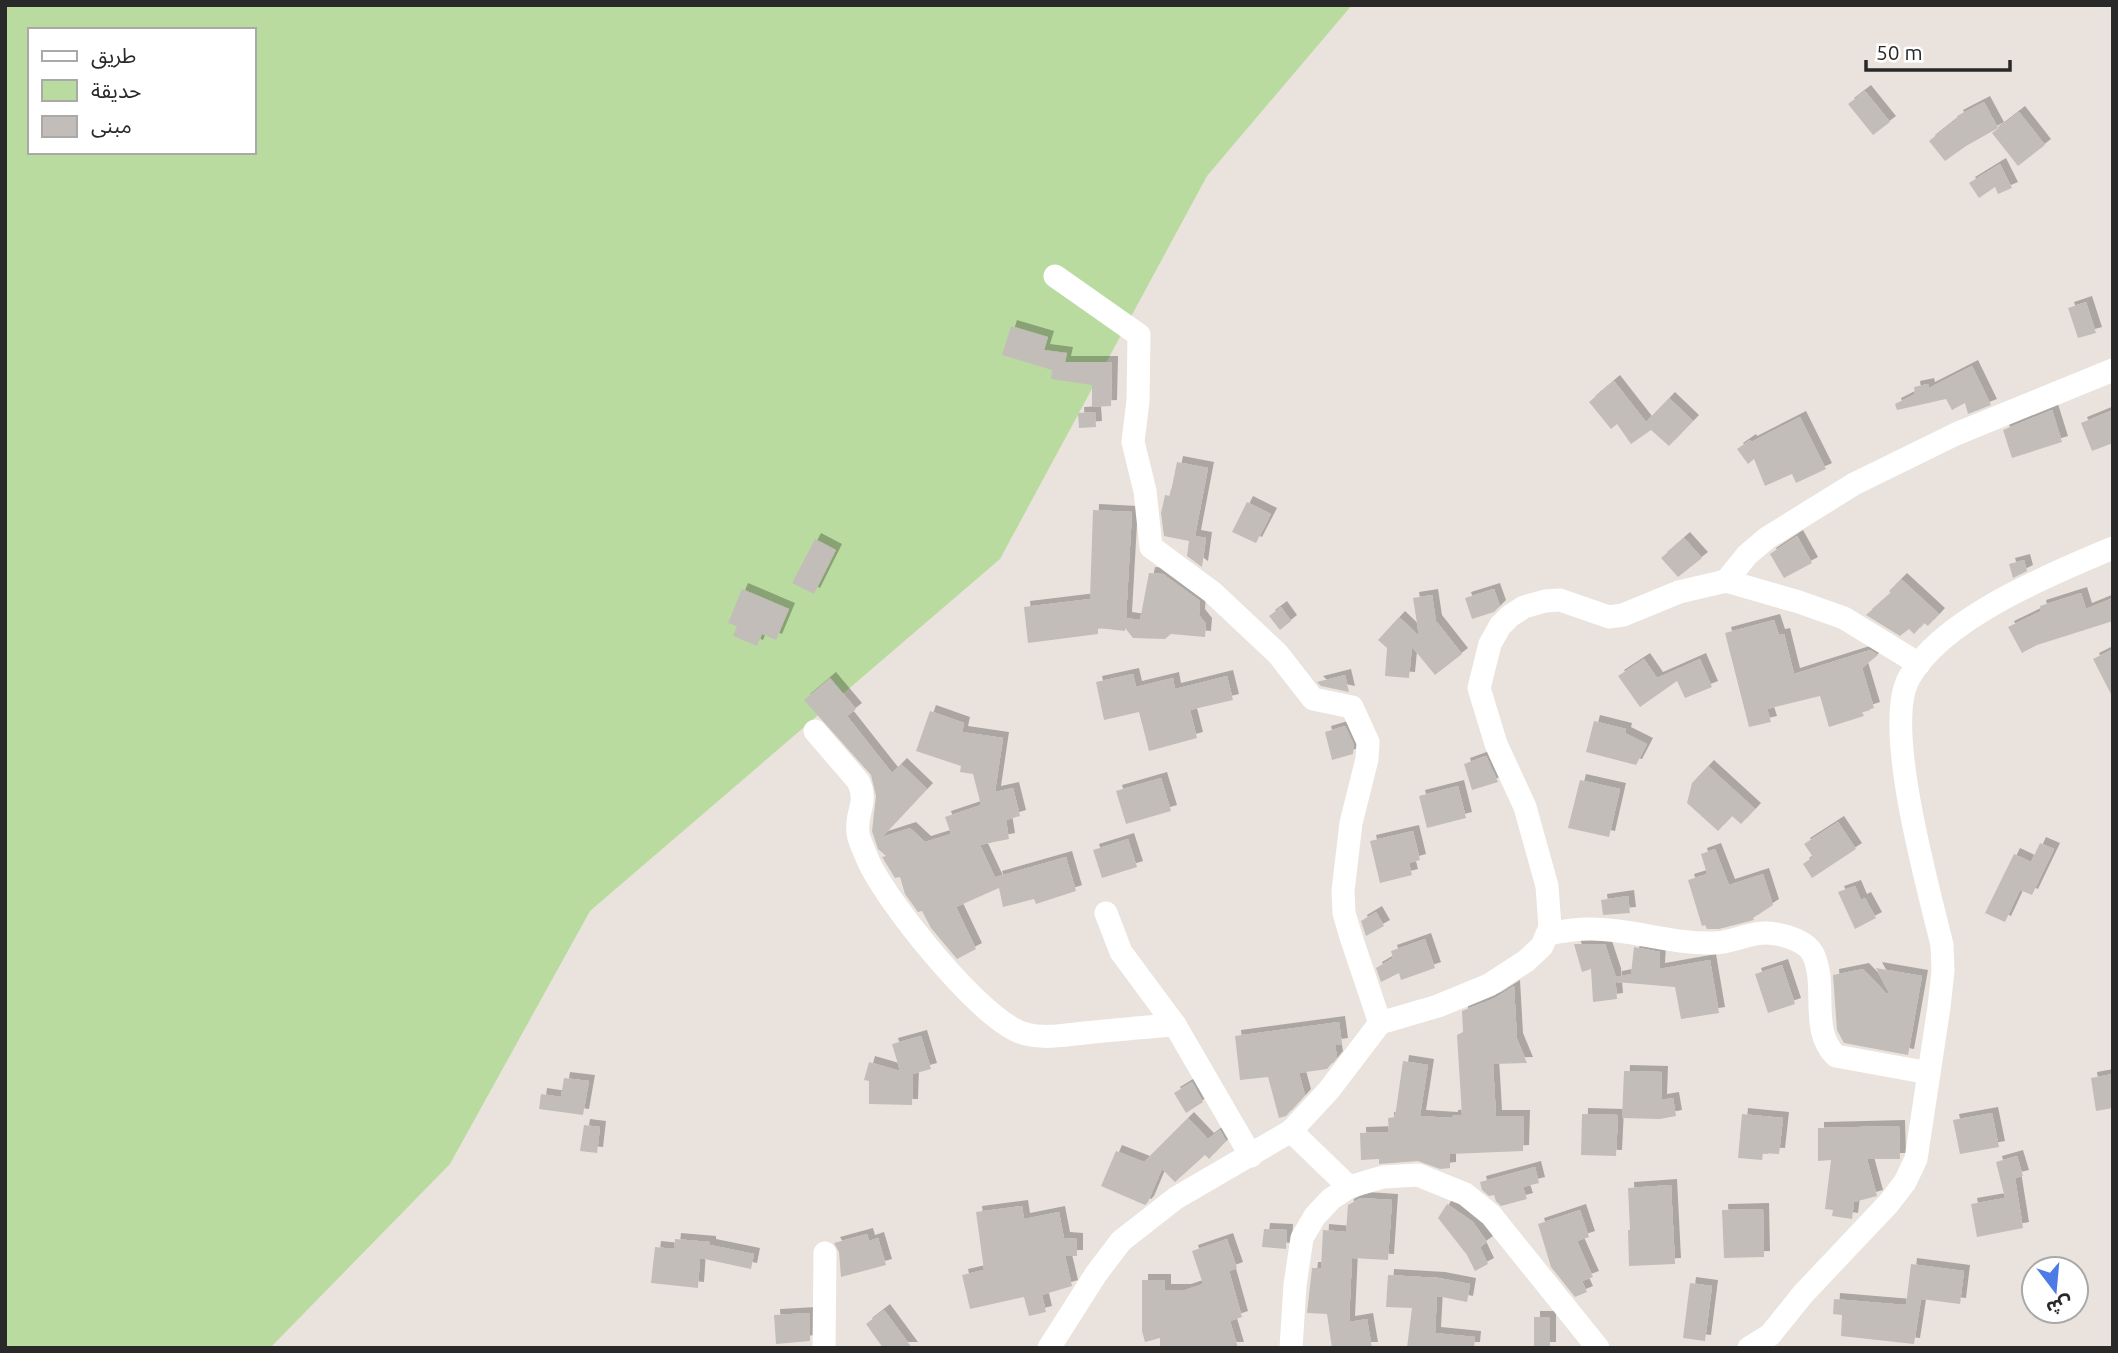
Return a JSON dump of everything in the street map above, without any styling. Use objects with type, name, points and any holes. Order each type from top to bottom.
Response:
[{"type":"street","points":[[1055,276],[1139,335],[1138,401],[1133,442],[1145,491],[1153,550],[1212,592],[1278,654],[1313,699],[1348,705],[1355,711],[1368,749],[1350,823],[1345,860],[1344,913],[1380,1023]]},
{"type":"street","points":[[1726,581],[1747,555],[1767,538],[1854,485],[1956,434],[2113,370]]},
{"type":"street","points":[[1749,1348],[1775,1341],[1803,1294],[1889,1203],[1905,1182],[1916,1159],[1943,971],[1942,945],[1907,792],[1901,735],[1902,706],[1908,679],[1946,634],[2051,574],[2113,548]]},
{"type":"street","points":[[1049,1348],[1096,1274],[1121,1241],[1176,1198],[1291,1131],[1329,1090],[1380,1023],[1438,1006],[1489,985],[1526,961],[1542,946],[1551,918],[1547,886],[1525,807],[1496,744],[1479,688],[1490,644],[1500,626],[1510,616],[1524,607],[1560,600],[1609,617],[1623,615],[1679,592],[1726,581],[1844,618],[1919,664]]},
{"type":"street","points":[[815,731],[863,790],[858,831],[869,864],[885,890],[931,951],[968,991],[1004,1023],[1021,1034],[1042,1036],[1175,1025]]},
{"type":"street","points":[[1105,913],[1121,951],[1175,1025],[1251,1156]]},
{"type":"street","points":[[1548,934],[1592,929],[1642,934],[1671,942],[1698,943],[1717,943],[1753,933],[1791,937],[1812,953],[1818,976],[1824,1037],[1836,1056],[1929,1073]]},
{"type":"street","points":[[1291,1131],[1349,1187]]},
{"type":"street","points":[[1291,1348],[1295,1285],[1302,1238],[1314,1216],[1331,1199],[1349,1187],[1383,1177],[1418,1175],[1465,1194],[1491,1215],[1598,1348]]},
{"type":"street","points":[[824,1348],[825,1252]]},
{"type":"green space","points":[[5,5],[1352,5],[1207,176],[1000,559],[590,911],[450,1164],[270,1348],[5,1348]]},
{"type":"building","points":[[1865,91],[1890,122],[1873,135],[1848,104]]},
{"type":"building","points":[[1984,102],[1998,128],[1945,161],[1929,141],[1958,118],[1957,116]]},
{"type":"building","points":[[2019,112],[2045,145],[2018,166],[1992,133]]},
{"type":"building","points":[[2000,164],[2012,188],[1998,194],[1995,187],[1979,198],[1969,183]]},
{"type":"building","points":[[2086,302],[2096,333],[2078,338],[2068,308]]},
{"type":"building","points":[[1011,326],[1048,337],[1044,350],[1067,353],[1065,362],[1112,362],[1111,406],[1092,407],[1092,385],[1051,379],[1052,370],[1002,355]]},
{"type":"building","points":[[1972,366],[1991,405],[1968,414],[1965,403],[1952,410],[1946,399],[1897,410],[1895,404],[1915,394],[1914,387],[1928,384],[1929,388]]},
{"type":"building","points":[[1614,381],[1646,422],[1669,398],[1693,421],[1669,446],[1651,430],[1631,444],[1617,424],[1611,429],[1589,402]]},
{"type":"building","points":[[2052,410],[2062,442],[2012,458],[2003,430]]},
{"type":"building","points":[[2113,410],[2113,443],[2092,451],[2081,423]]},
{"type":"building","points":[[1095,412],[1096,427],[1079,428],[1078,413]]},
{"type":"building","points":[[1800,417],[1826,469],[1796,483],[1792,474],[1765,486],[1754,459],[1748,464],[1737,449],[1750,440],[1751,442]]},
{"type":"building","points":[[1177,462],[1208,468],[1195,536],[1206,538],[1202,567],[1187,556],[1189,541],[1164,536],[1161,513],[1165,495],[1170,496]]},
{"type":"building","points":[[1247,502],[1271,514],[1256,543],[1232,532]]},
{"type":"building","points":[[1093,510],[1132,512],[1126,618],[1140,620],[1149,573],[1163,574],[1200,601],[1199,615],[1206,624],[1205,637],[1171,634],[1165,639],[1133,638],[1125,628],[1125,631],[1098,628],[1098,634],[1028,643],[1024,607],[1090,599]]},
{"type":"building","points":[[1797,536],[1812,563],[1784,578],[1770,554]]},
{"type":"building","points":[[1684,538],[1702,558],[1678,577],[1661,558]]},
{"type":"building","points":[[815,539],[836,550],[814,594],[792,583]]},
{"type":"building","points":[[2024,560],[2027,571],[2013,578],[2009,564]]},
{"type":"building","points":[[1901,579],[1939,614],[1928,626],[1924,623],[1914,634],[1909,629],[1900,636],[1866,615],[1891,593],[1889,591]]},
{"type":"building","points":[[742,589],[789,609],[776,640],[762,634],[757,646],[733,636],[737,626],[728,623]]},
{"type":"building","points":[[1494,589],[1500,606],[1494,612],[1472,619],[1465,598]]},
{"type":"building","points":[[2081,593],[2086,609],[2113,598],[2113,621],[2037,645],[2022,653],[2008,627],[2041,611],[2040,606]]},
{"type":"building","points":[[1432,595],[1436,621],[1462,654],[1435,675],[1412,647],[1409,678],[1385,676],[1387,648],[1378,640],[1399,617],[1419,636],[1413,598]]},
{"type":"building","points":[[1281,607],[1291,621],[1280,630],[1269,616]]},
{"type":"building","points":[[1774,620],[1779,635],[1784,634],[1794,674],[1870,650],[1878,655],[1862,668],[1874,708],[1862,712],[1864,716],[1829,727],[1820,696],[1767,709],[1771,722],[1749,727],[1725,633]]},
{"type":"building","points":[[2113,649],[2113,698],[2093,659]]},
{"type":"building","points":[[1644,659],[1657,678],[1700,659],[1712,687],[1685,698],[1677,681],[1640,707],[1618,676]]},
{"type":"building","points":[[1133,674],[1136,687],[1173,678],[1175,689],[1227,676],[1233,700],[1190,710],[1197,738],[1149,751],[1139,712],[1104,720],[1096,682]]},
{"type":"building","points":[[1345,675],[1349,692],[1321,686],[1317,682]]},
{"type":"building","points":[[830,678],[856,709],[847,716],[892,773],[901,764],[927,789],[882,837],[910,828],[925,842],[951,834],[945,817],[981,805],[973,774],[960,772],[961,766],[916,751],[930,711],[964,723],[962,732],[1003,738],[995,792],[1013,788],[1020,816],[1006,820],[1009,839],[980,845],[999,886],[996,877],[1066,857],[1076,891],[1036,904],[1034,899],[1003,907],[999,888],[956,907],[976,949],[957,959],[931,928],[922,911],[918,912],[905,894],[900,877],[895,878],[882,857],[886,856],[878,849],[872,831],[876,796],[871,775],[804,700]]},
{"type":"building","points":[[1594,721],[1626,729],[1625,733],[1647,744],[1636,765],[1586,752]]},
{"type":"building","points":[[1345,726],[1354,745],[1353,754],[1332,760],[1325,732]]},
{"type":"building","points":[[1486,756],[1498,782],[1472,790],[1464,764]]},
{"type":"building","points":[[1708,766],[1755,809],[1741,824],[1732,816],[1718,831],[1687,803],[1692,783]]},
{"type":"building","points":[[1161,778],[1171,811],[1126,824],[1116,791]]},
{"type":"building","points":[[1580,780],[1620,789],[1609,837],[1568,828]]},
{"type":"building","points":[[1458,786],[1466,818],[1427,828],[1419,796]]},
{"type":"building","points":[[1838,822],[1856,849],[1812,878],[1803,864],[1813,857],[1804,844]]},
{"type":"building","points":[[1413,831],[1420,860],[1409,863],[1412,875],[1380,883],[1370,841]]},
{"type":"building","points":[[1128,839],[1137,867],[1102,878],[1093,850]]},
{"type":"building","points":[[2040,843],[2054,849],[2032,895],[2020,890],[2005,922],[1985,913],[2014,854],[2031,862]]},
{"type":"building","points":[[1715,849],[1729,885],[1763,874],[1773,905],[1753,918],[1754,920],[1719,929],[1702,926],[1688,880],[1707,874],[1701,854]]},
{"type":"building","points":[[1855,886],[1861,900],[1865,898],[1876,918],[1855,929],[1838,892]]},
{"type":"building","points":[[1628,896],[1630,913],[1603,915],[1601,900]]},
{"type":"building","points":[[1376,912],[1384,926],[1366,936],[1361,921]]},
{"type":"building","points":[[1425,939],[1435,968],[1401,980],[1399,973],[1381,982],[1376,968],[1393,958],[1391,951]]},
{"type":"building","points":[[1574,944],[1605,944],[1615,974],[1617,999],[1593,1002],[1591,969],[1582,972]]},
{"type":"building","points":[[1634,947],[1660,952],[1659,969],[1710,960],[1719,1013],[1681,1019],[1675,987],[1616,982],[1616,977],[1631,974]]},
{"type":"building","points":[[1782,965],[1795,1004],[1768,1013],[1755,974]]},
{"type":"building","points":[[1876,968],[1922,976],[1908,1055],[1844,1043],[1837,1030],[1833,975],[1863,969],[1887,994],[1889,993]]},
{"type":"building","points":[[1514,986],[1517,1039],[1527,1063],[1493,1064],[1496,1116],[1524,1116],[1523,1151],[1450,1154],[1450,1168],[1440,1169],[1418,1161],[1379,1164],[1379,1159],[1361,1160],[1360,1133],[1389,1132],[1388,1118],[1395,1117],[1403,1061],[1428,1065],[1420,1116],[1452,1118],[1462,1115],[1457,1035],[1463,1032],[1462,1011],[1495,998]]},
{"type":"building","points":[[1339,1022],[1342,1044],[1335,1045],[1337,1057],[1327,1069],[1299,1073],[1305,1095],[1286,1116],[1279,1118],[1268,1077],[1240,1080],[1235,1036]]},
{"type":"building","points":[[921,1036],[931,1069],[913,1074],[912,1105],[869,1104],[869,1081],[864,1080],[869,1062],[900,1071],[892,1044]]},
{"type":"building","points":[[1624,1071],[1662,1072],[1661,1100],[1673,1098],[1676,1116],[1660,1119],[1622,1118]]},
{"type":"building","points":[[2113,1074],[2113,1108],[2096,1111],[2091,1078]]},
{"type":"building","points":[[564,1078],[589,1081],[583,1115],[539,1109],[541,1094],[561,1097]]},
{"type":"building","points":[[1192,1082],[1203,1102],[1186,1113],[1174,1093]]},
{"type":"building","points":[[1992,1113],[1999,1147],[1960,1154],[1953,1120]]},
{"type":"building","points":[[1582,1114],[1618,1115],[1616,1156],[1581,1155]]},
{"type":"building","points":[[1742,1114],[1783,1118],[1779,1154],[1763,1153],[1762,1160],[1738,1158]]},
{"type":"building","points":[[1188,1118],[1208,1139],[1220,1130],[1226,1141],[1209,1159],[1205,1155],[1175,1182],[1162,1169],[1145,1205],[1101,1186],[1116,1151],[1144,1162]]},
{"type":"building","points":[[584,1125],[600,1127],[597,1153],[580,1151]]},
{"type":"building","points":[[1899,1126],[1900,1159],[1867,1159],[1877,1196],[1854,1202],[1852,1219],[1832,1216],[1833,1210],[1825,1209],[1831,1160],[1818,1161],[1818,1128]]},
{"type":"building","points":[[2017,1156],[2023,1176],[2015,1178],[2023,1228],[1977,1237],[1971,1204],[2005,1198],[1996,1162]]},
{"type":"building","points":[[1535,1167],[1539,1183],[1523,1187],[1527,1199],[1501,1206],[1494,1195],[1489,1196],[1482,1190],[1480,1182]]},
{"type":"building","points":[[1671,1185],[1675,1264],[1629,1266],[1628,1188]]},
{"type":"building","points":[[1361,1198],[1392,1200],[1388,1260],[1352,1258],[1349,1322],[1367,1319],[1372,1348],[1332,1348],[1327,1314],[1307,1313],[1312,1268],[1321,1268],[1323,1230],[1346,1232],[1348,1205]]},
{"type":"building","points":[[1447,1204],[1473,1222],[1487,1242],[1480,1247],[1488,1264],[1475,1271],[1467,1255],[1438,1218]]},
{"type":"building","points":[[1022,1206],[1024,1219],[1059,1212],[1064,1238],[1077,1239],[1077,1256],[1065,1256],[1072,1286],[1042,1295],[1046,1312],[1029,1316],[1024,1297],[970,1309],[962,1275],[984,1270],[976,1212]]},
{"type":"building","points":[[1763,1209],[1764,1257],[1724,1258],[1722,1210]]},
{"type":"building","points":[[1580,1210],[1589,1237],[1577,1241],[1593,1277],[1582,1281],[1587,1292],[1575,1297],[1551,1267],[1538,1224]]},
{"type":"building","points":[[1264,1229],[1287,1230],[1286,1249],[1262,1247]]},
{"type":"building","points":[[867,1234],[869,1241],[878,1238],[886,1265],[841,1277],[839,1252],[834,1243]]},
{"type":"building","points":[[675,1239],[710,1242],[710,1245],[754,1254],[751,1269],[700,1258],[698,1288],[651,1283],[655,1247],[674,1249]]},
{"type":"building","points":[[1227,1239],[1237,1268],[1229,1271],[1242,1317],[1230,1321],[1238,1348],[1160,1348],[1160,1338],[1145,1342],[1142,1331],[1142,1280],[1165,1280],[1165,1290],[1185,1290],[1203,1284],[1192,1251]]},
{"type":"building","points":[[1911,1264],[1964,1271],[1960,1304],[1921,1299],[1914,1344],[1841,1336],[1842,1315],[1833,1314],[1834,1299],[1906,1305]]},
{"type":"building","points":[[1388,1275],[1439,1278],[1470,1284],[1467,1302],[1437,1296],[1435,1333],[1475,1337],[1474,1348],[1407,1348],[1412,1308],[1386,1307]]},
{"type":"building","points":[[1690,1283],[1712,1286],[1705,1341],[1683,1338]]},
{"type":"building","points":[[884,1310],[912,1348],[883,1348],[866,1324]]},
{"type":"building","points":[[810,1313],[810,1341],[776,1344],[774,1315]]},
{"type":"building","points":[[1534,1317],[1550,1317],[1550,1348],[1534,1348]]}]
